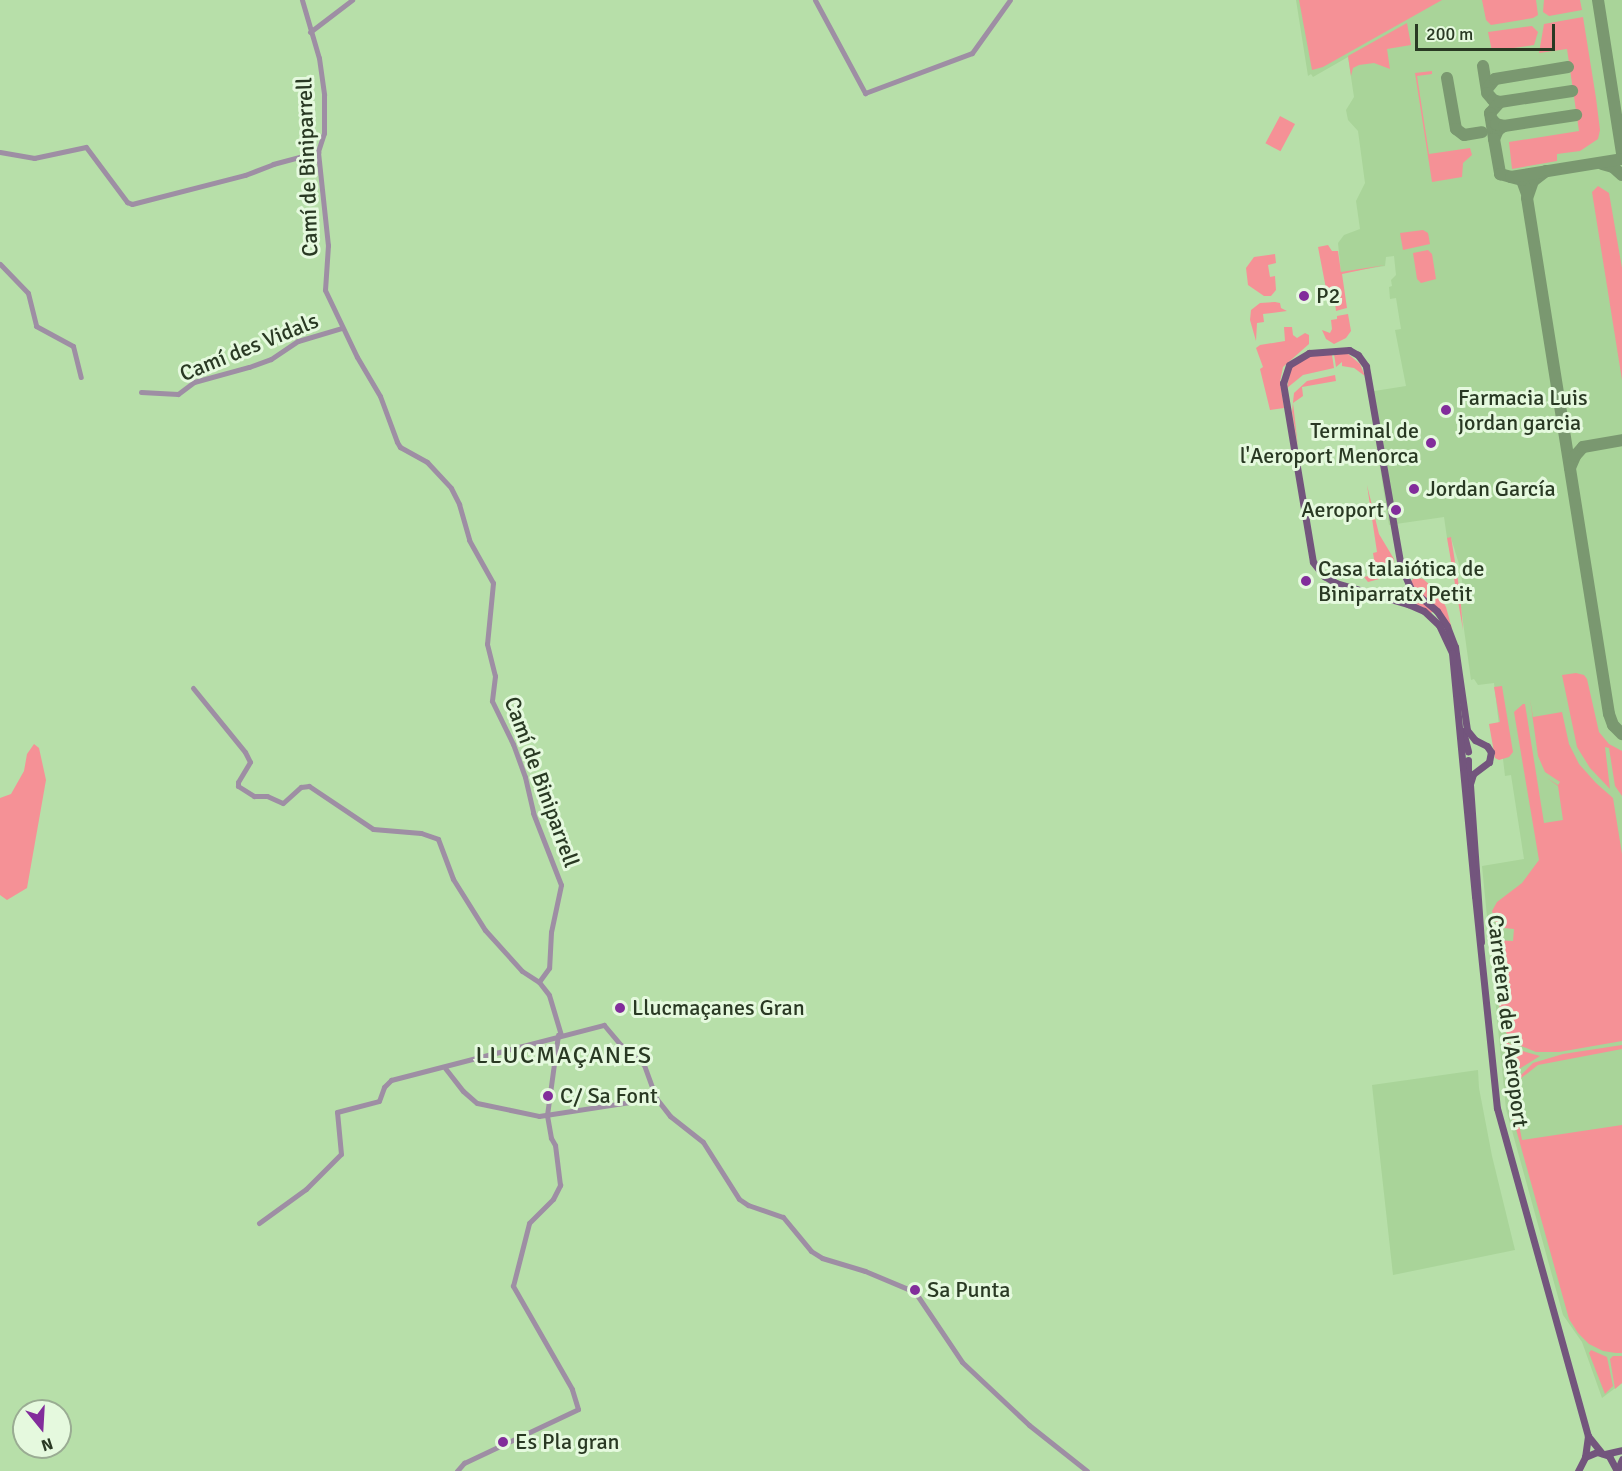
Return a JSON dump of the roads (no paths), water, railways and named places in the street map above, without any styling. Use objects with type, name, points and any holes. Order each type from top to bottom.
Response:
[{"type":"main road","name":"Carretera de l'Aeroport","points":[[1482,743],[1469,735],[1465,723],[1455,647],[1447,626],[1407,581],[1401,567],[1370,378],[1360,358],[1353,352],[1344,349],[1305,354],[1292,361],[1285,373],[1285,401],[1311,556],[1320,573],[1332,581],[1421,609],[1437,622],[1446,637],[1453,657],[1497,1108],[1588,1436],[1585,1457],[1578,1471]]},
{"type":"main road","points":[[1458,708],[1468,755],[1468,828]]},
{"type":"main road","points":[[1468,755],[1473,745],[1482,743],[1490,748],[1492,755],[1490,762],[1473,774],[1470,784],[1480,942]]},
{"type":"main road","points":[[1468,755],[1474,766],[1483,767]]},
{"type":"main road","name":"Carretera de l'Aeroport","points":[[1588,1436],[1612,1460],[1617,1471]]},
{"type":"main road","points":[[1585,1457],[1592,1453],[1604,1454],[1622,1450]]},
{"type":"main road","points":[[1617,1471],[1622,1459]]},
{"type":"street","name":"Camí de Biniparrell","points":[[302,0],[319,58],[325,116],[318,152],[328,245],[324,284],[342,328],[380,396],[397,442],[428,462],[451,488],[459,504],[469,540],[492,577],[493,590],[487,644],[495,676],[492,701],[521,766],[533,813],[561,885],[551,932],[549,968],[539,982]]},
{"type":"street","points":[[310,32],[352,0]]},
{"type":"street","points":[[815,0],[866,93],[972,53],[1010,0]]},
{"type":"street","points":[[0,152],[34,158],[86,147],[127,202],[132,204],[245,175],[318,152]]},
{"type":"street","points":[[0,264],[28,293],[36,326],[73,346],[81,377]]},
{"type":"street","name":"Camí des Vidals","points":[[141,392],[169,395],[179,393],[194,382],[221,377],[271,359],[298,341],[342,328]]},
{"type":"street","points":[[193,687],[224,728],[235,738],[250,762],[238,786],[254,796],[267,796],[283,803],[301,788],[309,786],[373,829],[421,833],[438,839],[453,879],[485,930],[522,971],[539,982],[549,994],[560,1035],[547,1115],[561,1179],[559,1190],[529,1222],[513,1289],[572,1389],[579,1409],[464,1463],[457,1471]]},
{"type":"street","points":[[259,1223],[306,1189],[341,1154],[338,1112],[379,1101],[384,1087],[391,1080],[445,1068],[560,1035],[604,1025],[621,1045],[644,1064],[656,1098],[670,1116],[703,1142],[745,1203],[783,1216],[811,1251],[822,1258],[865,1271],[915,1292],[962,1362],[1029,1425],[1087,1471]]},
{"type":"street","points":[[445,1068],[463,1091],[477,1103],[539,1116],[656,1098]]},
{"type":"place","name":"P2","points":[[1304,296]]},
{"type":"place","name":"Farmacia Luis jordan garcia","points":[[1446,410]]},
{"type":"place","name":"Terminal de l'Aeroport Menorca","points":[[1431,443]]},
{"type":"place","name":"Jordan García","points":[[1414,489]]},
{"type":"place","name":"Aeroport","points":[[1396,510]]},
{"type":"place","name":"Casa talaiótica de Biniparratx Petit","points":[[1306,581]]},
{"type":"place","name":"Llucmaçanes Gran","points":[[620,1008]]},
{"type":"place","name":"C/ Sa Font","points":[[548,1096]]},
{"type":"place","name":"Sa Punta","points":[[915,1290]]},
{"type":"place","name":"Es Pla gran","points":[[503,1442]]},
{"type":"district","name":"LLUCMAÇANES","points":[[564,1056]]}]
